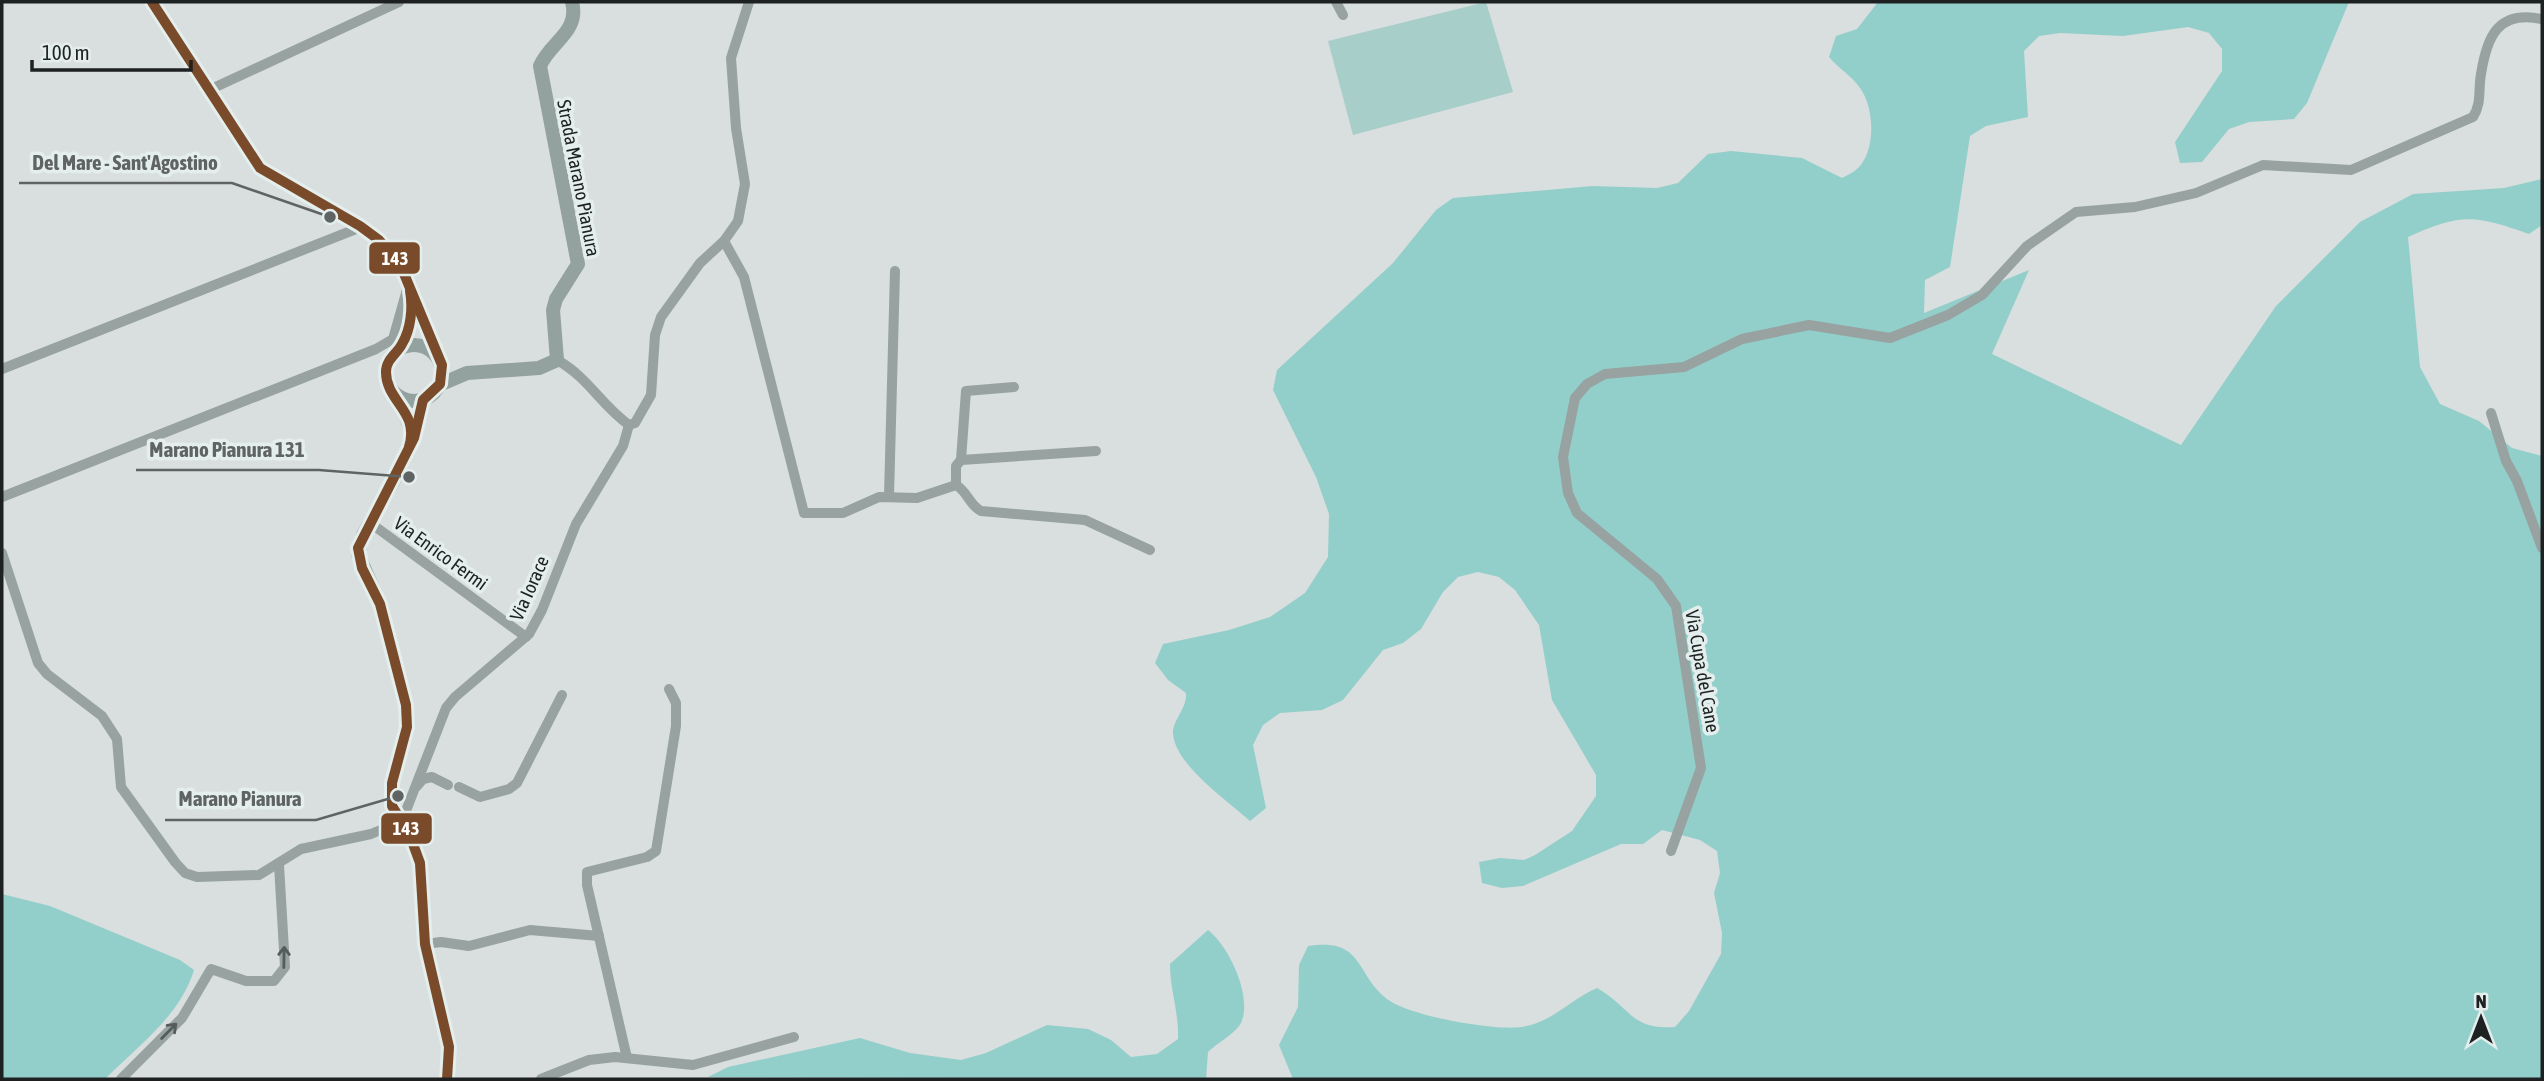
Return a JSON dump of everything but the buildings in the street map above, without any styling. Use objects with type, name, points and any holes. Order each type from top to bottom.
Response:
[{"type":"street","points":[[152,2],[260,168],[362,227],[379,240],[400,264],[442,371],[439,385]]},
{"type":"street","points":[[209,90],[399,2]]},
{"type":"street","name":"Strada Marano Pianura","points":[[557,359],[553,310],[556,299],[578,264],[540,66],[544,55],[566,34],[573,23],[572,2]]},
{"type":"street","name":"Via Iorace","points":[[402,821],[446,708],[455,697],[526,637],[542,610],[576,524],[623,446],[629,425],[635,423],[650,395],[655,335],[661,317],[701,263],[724,241],[738,221],[744,200],[732,58],[749,2]]},
{"type":"street","points":[[1336,2],[1343,15]]},
{"type":"street","name":"Via Cupa del Cane","points":[[1671,850],[1701,768],[1678,617],[1675,606],[1657,579],[1577,513],[1568,493],[1563,457],[1575,398],[1587,384],[1605,374],[1684,367],[1742,339],[1809,325],[1890,338],[1948,315],[1982,295],[2028,246],[2076,212],[2135,207],[2196,194],[2263,165],[2351,170],[2473,117],[2478,109],[2480,76],[2495,31],[2504,20],[2517,16],[2542,19]]},
{"type":"street","points":[[2,369],[362,227]]},
{"type":"street","points":[[724,241],[744,277],[804,513],[843,513],[870,500],[889,496],[917,498],[956,485],[965,490],[975,508],[981,511],[1085,520],[1150,550]]},
{"type":"street","points":[[889,496],[895,271]]},
{"type":"street","points":[[410,290],[410,320],[401,348],[389,360],[386,376],[390,388],[399,397],[414,438]]},
{"type":"street","points":[[2,498],[376,349],[393,339],[410,290]]},
{"type":"street","points":[[401,348],[418,345],[467,373]]},
{"type":"street","points":[[447,1079],[449,1047],[425,944],[420,863],[402,821],[392,806],[393,783],[407,727],[406,705],[380,604],[358,554],[369,522],[393,482],[414,438],[423,400],[439,385],[467,373],[540,368],[557,359],[579,372],[629,425]]},
{"type":"street","points":[[956,485],[956,466],[961,460],[966,391],[1014,387]]},
{"type":"street","points":[[399,397],[423,400]]},
{"type":"street","points":[[2491,413],[2504,454],[2542,548]]},
{"type":"street","points":[[961,460],[1096,450]]},
{"type":"street","name":"Via Enrico Fermi","points":[[369,522],[526,637]]},
{"type":"street","points":[[2,553],[38,663],[47,674],[102,716],[117,739],[121,787],[185,873],[211,879],[259,875],[301,849],[371,834],[402,821]]},
{"type":"street","points":[[627,1058],[587,872],[648,857],[656,851],[676,726],[676,703],[669,690]]},
{"type":"street","points":[[459,787],[480,797],[509,789],[517,783],[562,695]]},
{"type":"street","points":[[412,792],[423,779],[432,777],[447,785]]},
{"type":"street","points":[[121,1079],[182,1018],[211,969],[246,981],[274,981],[285,967],[279,865]]},
{"type":"street","points":[[425,944],[441,942],[468,946],[530,930],[599,936]]},
{"type":"street","points":[[541,1079],[589,1060],[627,1058],[693,1065],[794,1037]]},
{"type":"shaded area","points":[[1486,2],[1513,92],[1353,135],[1328,41]]},
{"type":"shaded area","points":[[1878,2],[2349,2],[2307,103],[2294,119],[2249,122],[2229,129],[2202,162],[2180,163],[2175,142],[2222,71],[2222,49],[2209,33],[2188,27],[2123,36],[2060,33],[2039,36],[2024,51],[2028,117],[1986,126],[1970,136],[1950,267],[1925,280],[1924,313],[2029,270],[1992,354],[2181,445],[2276,306],[2360,222],[2413,194],[2504,188],[2542,179],[2542,225],[2529,234],[2494,223],[2468,219],[2442,224],[2408,237],[2420,367],[2440,404],[2479,421],[2512,448],[2542,456],[2542,1079],[1293,1079],[1279,1045],[1298,1007],[1299,965],[1308,946],[1340,947],[1350,953],[1370,981],[1390,1001],[1434,1017],[1492,1027],[1521,1027],[1551,1016],[1597,988],[1640,1021],[1660,1027],[1675,1027],[1689,1011],[1721,954],[1722,933],[1714,893],[1720,873],[1717,851],[1700,840],[1662,830],[1643,844],[1621,844],[1523,886],[1502,888],[1482,883],[1479,862],[1500,858],[1524,860],[1535,855],[1572,831],[1596,796],[1596,775],[1552,700],[1539,625],[1515,590],[1499,577],[1478,572],[1458,577],[1443,592],[1421,629],[1403,643],[1383,650],[1343,700],[1322,710],[1280,713],[1263,725],[1253,745],[1266,808],[1250,821],[1204,781],[1182,757],[1173,733],[1186,693],[1168,680],[1155,663],[1163,644],[1229,630],[1270,617],[1305,593],[1328,557],[1329,514],[1316,477],[1273,390],[1277,370],[1393,263],[1436,210],[1453,198],[1593,186],[1657,188],[1678,183],[1708,154],[1731,151],[1802,158],[1842,178],[1852,173],[1860,166],[1869,148],[1870,116],[1860,88],[1829,57],[1836,36],[1857,29]]},
{"type":"shaded area","points":[[2,894],[50,906],[180,960],[194,970],[188,987],[168,1016],[105,1079],[2,1079]]},
{"type":"shaded area","points":[[1208,930],[1224,948],[1237,973],[1244,1000],[1244,1012],[1239,1027],[1208,1052],[1206,1079],[708,1077],[728,1067],[860,1038],[910,1053],[961,1060],[986,1053],[1047,1025],[1088,1029],[1111,1040],[1131,1057],[1157,1054],[1178,1039],[1170,964]]},
{"type":"transit line","name":"143","points":[[152,2],[260,168],[360,226],[379,240],[400,264],[442,365],[440,384],[423,400],[414,438],[358,548],[362,568],[380,604],[406,705],[407,727],[392,783],[392,806],[409,833],[420,863],[425,944],[449,1047],[447,1079]]},
{"type":"transit line","name":"143","points":[[409,447],[410,424],[391,391],[386,372],[407,332],[411,311],[410,291]]},
{"type":"place","name":"Del Mare - Sant'Agostino","points":[[330,217]]},
{"type":"place","name":"Marano Pianura 131","points":[[409,477]]},
{"type":"place","name":"Marano Pianura","points":[[398,796]]}]
